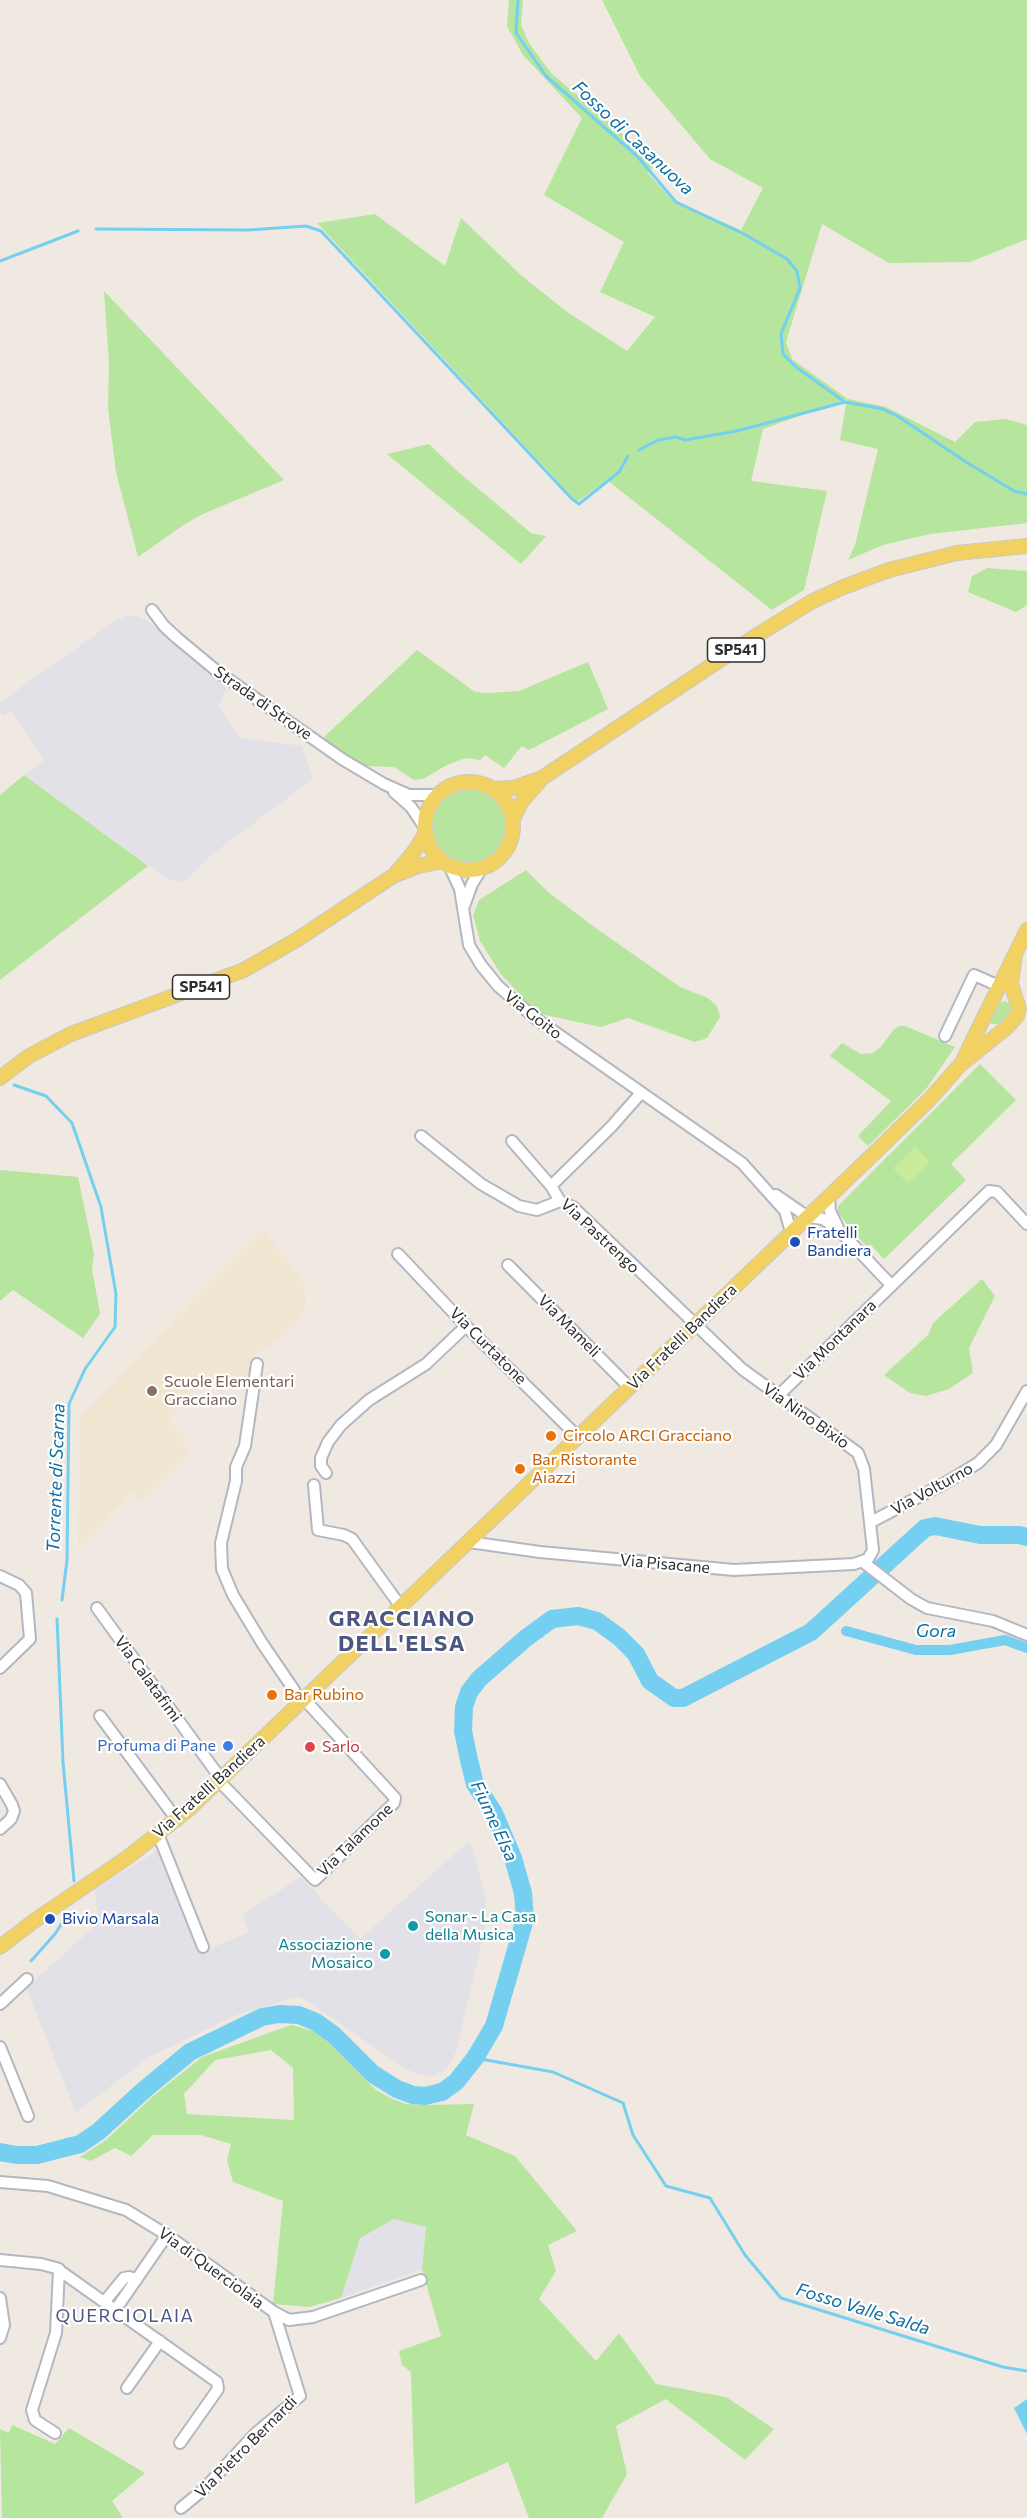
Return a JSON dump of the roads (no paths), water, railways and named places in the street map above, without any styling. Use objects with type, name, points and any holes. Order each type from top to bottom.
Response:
[{"type":"main road","name":"SP541","points":[[393,876],[413,853],[426,830],[428,813],[438,795],[450,787],[464,783],[479,783],[493,789],[509,789],[542,778],[759,634],[811,602],[841,588],[889,570],[964,551],[1027,546]]},
{"type":"main road","name":"SP541","points":[[947,556],[1027,554]]},
{"type":"main road","name":"SP541","points":[[0,1078],[29,1056],[71,1034],[215,982],[254,965],[298,939],[393,876],[418,866],[446,863],[461,869],[482,868],[503,854],[513,831],[513,819],[522,801],[542,778]]},
{"type":"main road","points":[[493,789],[506,802],[513,819]]},
{"type":"main road","points":[[426,830],[435,853],[446,863]]},
{"type":"main road","name":"Via Fratelli Bandiera","points":[[960,1065],[1027,930]]},
{"type":"main road","name":"Via Fratelli Bandiera","points":[[0,1947],[177,1820],[829,1197],[930,1099],[960,1065],[1000,1033],[1020,1005],[1011,983],[1015,956]]},
{"type":"main road","points":[[997,990],[1005,992],[1020,1005]]},
{"type":"main road","points":[[983,1022],[987,1029],[1000,1033]]},
{"type":"street","name":"Strada di Strove","points":[[152,609],[164,626],[218,672],[295,727],[384,784],[411,807],[426,830]]},
{"type":"street","name":"Strada di Strove","points":[[384,784],[409,795],[438,795]]},
{"type":"street","name":"Via Goito","points":[[446,863],[460,889],[470,945],[481,965],[502,991],[535,1018],[742,1163],[768,1190],[787,1215],[791,1232]]},
{"type":"street","points":[[464,909],[470,890],[482,868]]},
{"type":"street","points":[[945,1036],[974,975],[997,990]]},
{"type":"street","points":[[551,1186],[611,1127],[641,1093]]},
{"type":"street","points":[[421,1136],[481,1184],[519,1206],[537,1210],[560,1201]]},
{"type":"street","name":"Via Pastrengo","points":[[512,1141],[551,1186],[560,1201],[570,1205],[694,1326]]},
{"type":"street","name":"Via Goito","points":[[768,1190],[808,1217]]},
{"type":"street","name":"Via Montanara","points":[[779,1395],[992,1190],[1027,1224]]},
{"type":"street","name":"Via Montanara","points":[[829,1197],[830,1211],[838,1229]]},
{"type":"street","name":"Via Montanara","points":[[808,1217],[823,1219],[838,1229],[891,1285]]},
{"type":"street","name":"Via Curtatone","points":[[398,1254],[466,1326],[578,1437]]},
{"type":"street","name":"Via Mameli","points":[[508,1265],[630,1388]]},
{"type":"street","points":[[326,1473],[320,1464],[321,1458],[328,1442],[341,1425],[365,1403],[426,1364],[466,1326]]},
{"type":"street","name":"Via Nino Bixio","points":[[694,1326],[748,1375],[858,1453],[864,1469],[871,1522],[873,1552],[867,1565]]},
{"type":"street","points":[[257,1364],[245,1446],[236,1467],[236,1481],[222,1543],[221,1564],[229,1587],[262,1643],[302,1701]]},
{"type":"street","name":"Via Volturno","points":[[871,1522],[978,1463],[996,1445],[1027,1391]]},
{"type":"street","points":[[314,1485],[318,1530],[344,1535],[352,1539],[401,1607]]},
{"type":"street","name":"Via Pisacane","points":[[469,1542],[540,1552],[722,1570],[867,1565]]},
{"type":"street","points":[[867,1565],[927,1608],[993,1621],[1027,1635]]},
{"type":"street","points":[[0,1576],[19,1585],[26,1593],[30,1639],[0,1668]]},
{"type":"street","name":"Via Calatafimi","points":[[97,1608],[220,1780]]},
{"type":"street","name":"Via Talamone","points":[[220,1780],[315,1880],[394,1803],[395,1798],[302,1701]]},
{"type":"street","points":[[100,1716],[177,1820]]},
{"type":"street","points":[[0,1784],[14,1811],[11,1819],[0,1829]]},
{"type":"street","points":[[158,1834],[203,1947]]},
{"type":"street","points":[[0,2004],[27,1978]]},
{"type":"street","points":[[0,2047],[28,2116]]},
{"type":"street","name":"Via di Querciolaia","points":[[0,2182],[48,2186],[116,2206],[167,2235],[274,2312],[289,2320],[305,2319],[421,2280]]},
{"type":"street","points":[[116,2309],[167,2235]]},
{"type":"street","points":[[0,2260],[45,2264],[59,2270],[105,2301],[219,2386],[180,2443]]},
{"type":"street","points":[[55,2433],[35,2420],[32,2410],[57,2329],[59,2270]]},
{"type":"street","points":[[105,2301],[124,2278],[136,2279]]},
{"type":"street","points":[[0,2298],[4,2325],[0,2338]]},
{"type":"street","name":"Via Pietro Bernardi","points":[[182,2508],[203,2490],[256,2433],[300,2396],[274,2312]]},
{"type":"street","points":[[127,2388],[160,2341]]},
{"type":"water","points":[[1027,2399],[1027,2434],[1014,2408]]},
{"type":"waterway","name":"Fosso di Casanuova","points":[[518,0],[516,33],[546,76],[637,156],[676,202],[744,234],[787,259],[797,271],[800,288],[781,334],[783,354],[796,367],[845,402],[883,409],[899,417],[1014,491],[1027,494]]},
{"type":"waterway","points":[[96,229],[248,230],[306,226],[321,231],[572,499],[579,504],[619,472],[628,456]]},
{"type":"waterway","points":[[0,261],[78,231]]},
{"type":"waterway","points":[[639,450],[658,440],[676,437],[685,440],[737,431],[845,402]]},
{"type":"waterway","name":"Torrente di Scarna","points":[[14,1085],[46,1096],[72,1123],[101,1207],[116,1294],[115,1327],[85,1369],[69,1404],[67,1560],[62,1600]]},
{"type":"waterway","name":"Fiume Elsa","points":[[0,2152],[37,2155],[80,2144],[98,2132],[190,2052],[262,2017],[279,2014],[299,2015],[316,2022],[334,2035],[373,2074],[397,2089],[413,2095],[425,2096],[442,2092],[456,2082],[475,2058],[494,2026],[525,1919],[523,1893],[513,1858],[494,1813],[475,1784],[463,1731],[464,1707],[469,1692],[479,1679],[526,1638],[552,1619],[578,1616],[597,1621],[619,1637],[636,1654],[650,1681],[674,1698],[683,1698],[811,1632],[925,1528],[935,1526],[980,1535],[1027,1537]]},
{"type":"waterway","name":"Torrente di Scarna","points":[[57,1619],[63,1762],[74,1881]]},
{"type":"waterway","name":"Gora","points":[[846,1631],[916,1650],[950,1650],[1005,1640],[1027,1648]]},
{"type":"waterway","name":"Torrente di Scarna","points":[[31,1961],[55,1934],[67,1915]]},
{"type":"waterway","name":"Fosso Valle Salda","points":[[475,2058],[553,2072],[623,2103],[633,2135],[666,2186],[710,2198],[745,2255],[781,2298],[1003,2367],[1027,2371]]},
{"type":"place","name":"Fratelli Bandiera","points":[[795,1242]]},
{"type":"place","name":"Scuole Elementari Gracciano","points":[[152,1391]]},
{"type":"place","name":"Circolo ARCI Gracciano","points":[[551,1436]]},
{"type":"place","name":"Bar Ristorante Aiazzi","points":[[520,1469]]},
{"type":"place","name":"Bar Rubino","points":[[272,1695]]},
{"type":"place","name":"Profuma di Pane","points":[[228,1746]]},
{"type":"place","name":"Sarlo","points":[[310,1747]]},
{"type":"place","name":"Bivio Marsala","points":[[50,1919]]},
{"type":"place","name":"Sonar - La Casa della Musica","points":[[413,1926]]},
{"type":"place","name":"Associazione Mosaico","points":[[385,1954]]},
{"type":"district","name":"GRACCIANO DELL'ELSA","points":[[402,1632]]},
{"type":"district","name":"QUERCIOLAIA","points":[[125,2316]]}]
